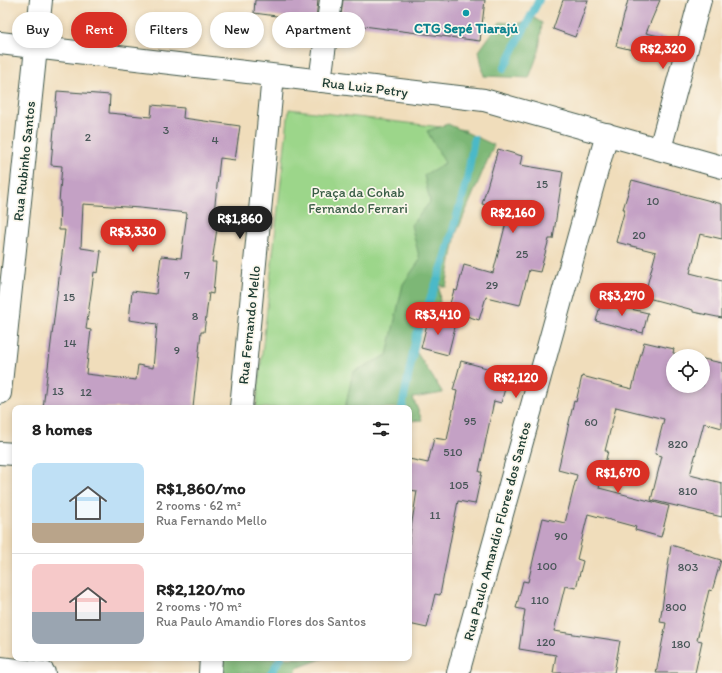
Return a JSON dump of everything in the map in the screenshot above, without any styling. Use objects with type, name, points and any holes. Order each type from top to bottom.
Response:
[{"type":"street","name":"Rua Rubinho Santos","points":[[40,12],[41,0]]},
{"type":"street","points":[[320,81],[330,0]]},
{"type":"street","points":[[660,150],[700,0]]},
{"type":"street","name":"Rua Luiz Petry","points":[[0,44],[12,45]]},
{"type":"street","name":"Rua Rubinho Santos","points":[[0,393],[36,48]]},
{"type":"street","name":"Rua Luiz Petry","points":[[36,48],[484,100],[722,167]]},
{"type":"street","name":"Rua Fernando Mello","points":[[241,405],[273,76]]},
{"type":"street","name":"Rua Paulo Amandio Flores dos Santos","points":[[458,673],[606,134]]},
{"type":"street","points":[[0,453],[12,454]]},
{"type":"street","points":[[210,673],[211,661]]},
{"type":"street","points":[[0,668],[44,673]]},
{"type":"green space","points":[[534,18],[542,23],[539,51],[529,78],[484,76],[479,51],[500,22],[518,24]]},
{"type":"green space","name":"Praça da Cohab Fernando Ferrari","points":[[289,109],[466,130],[374,405],[256,405]]},
{"type":"green space","points":[[448,124],[494,145],[456,234],[446,287],[439,285],[440,307],[422,317],[415,350],[443,393],[413,398],[422,420],[412,421],[412,405],[346,405],[353,372],[387,355],[403,284],[420,260],[411,225],[430,202],[424,175],[445,163],[427,131]]},
{"type":"green space","points":[[223,661],[316,661],[297,668],[295,673],[221,673]]},
{"type":"building","points":[[255,0],[318,0],[317,12],[272,12],[272,15],[264,14],[264,12],[254,12]]},
{"type":"building","points":[[343,0],[485,0],[480,41],[365,26],[365,12],[341,12]]},
{"type":"building","points":[[563,0],[588,0],[575,37],[553,29]]},
{"type":"building","points":[[628,0],[660,0],[646,33],[667,38],[662,57],[616,46]]},
{"type":"building","points":[[57,91],[110,95],[109,113],[151,117],[152,105],[184,108],[183,118],[240,126],[235,160],[220,158],[213,222],[218,222],[212,262],[216,262],[213,294],[209,293],[204,332],[201,332],[193,405],[43,405],[65,230],[59,230],[59,202],[62,166],[51,165]],"holes":[[[83,204],[187,213],[181,258],[161,256],[156,294],[132,291],[129,320],[157,324],[153,368],[138,365],[136,380],[86,374],[91,330],[86,329],[94,272],[98,273],[101,251],[81,248]]]},
{"type":"building","points":[[498,149],[522,156],[520,165],[563,172],[553,239],[549,239],[540,272],[529,270],[520,305],[486,297],[479,320],[448,310],[454,290],[457,291],[464,265],[493,273],[509,211],[482,204]]},
{"type":"building","points":[[632,180],[722,204],[722,239],[700,234],[690,273],[722,281],[722,318],[693,312],[693,310],[644,297],[656,252],[616,242],[625,209],[623,209]]},
{"type":"building","points":[[601,302],[648,313],[643,333],[596,321]]},
{"type":"building","points":[[429,316],[456,323],[448,355],[421,348]]},
{"type":"building","points":[[644,342],[674,349],[666,349],[666,393],[710,393],[710,360],[722,363],[722,428],[704,423],[690,475],[722,483],[722,517],[651,500],[662,456],[655,454],[664,419],[616,407],[605,451],[608,451],[599,488],[669,506],[661,537],[635,530],[636,527],[588,514],[577,559],[583,561],[576,588],[565,586],[554,631],[620,641],[614,673],[553,673],[556,655],[519,649],[525,610],[516,608],[523,581],[528,582],[543,518],[565,523],[577,475],[558,470],[574,401],[576,402],[582,376],[632,389]]},
{"type":"building","points":[[461,361],[509,374],[501,403],[494,401],[479,472],[482,472],[475,504],[458,501],[440,595],[435,594],[427,628],[412,625],[412,522],[417,491],[412,490],[412,460],[428,463],[434,438],[447,440],[457,391],[453,390]]},
{"type":"building","points":[[671,545],[721,560],[712,591],[709,590],[697,640],[702,641],[695,673],[656,673],[666,623],[660,622]]},
{"type":"waterway","points":[[504,68],[539,0]]},
{"type":"waterway","points":[[403,405],[416,337],[444,262],[467,180],[474,139]]},
{"type":"waterway","points":[[271,673],[279,661]]},
{"type":"place","name":"CTG Sepé Tiarajú","points":[[466,13]]}]
